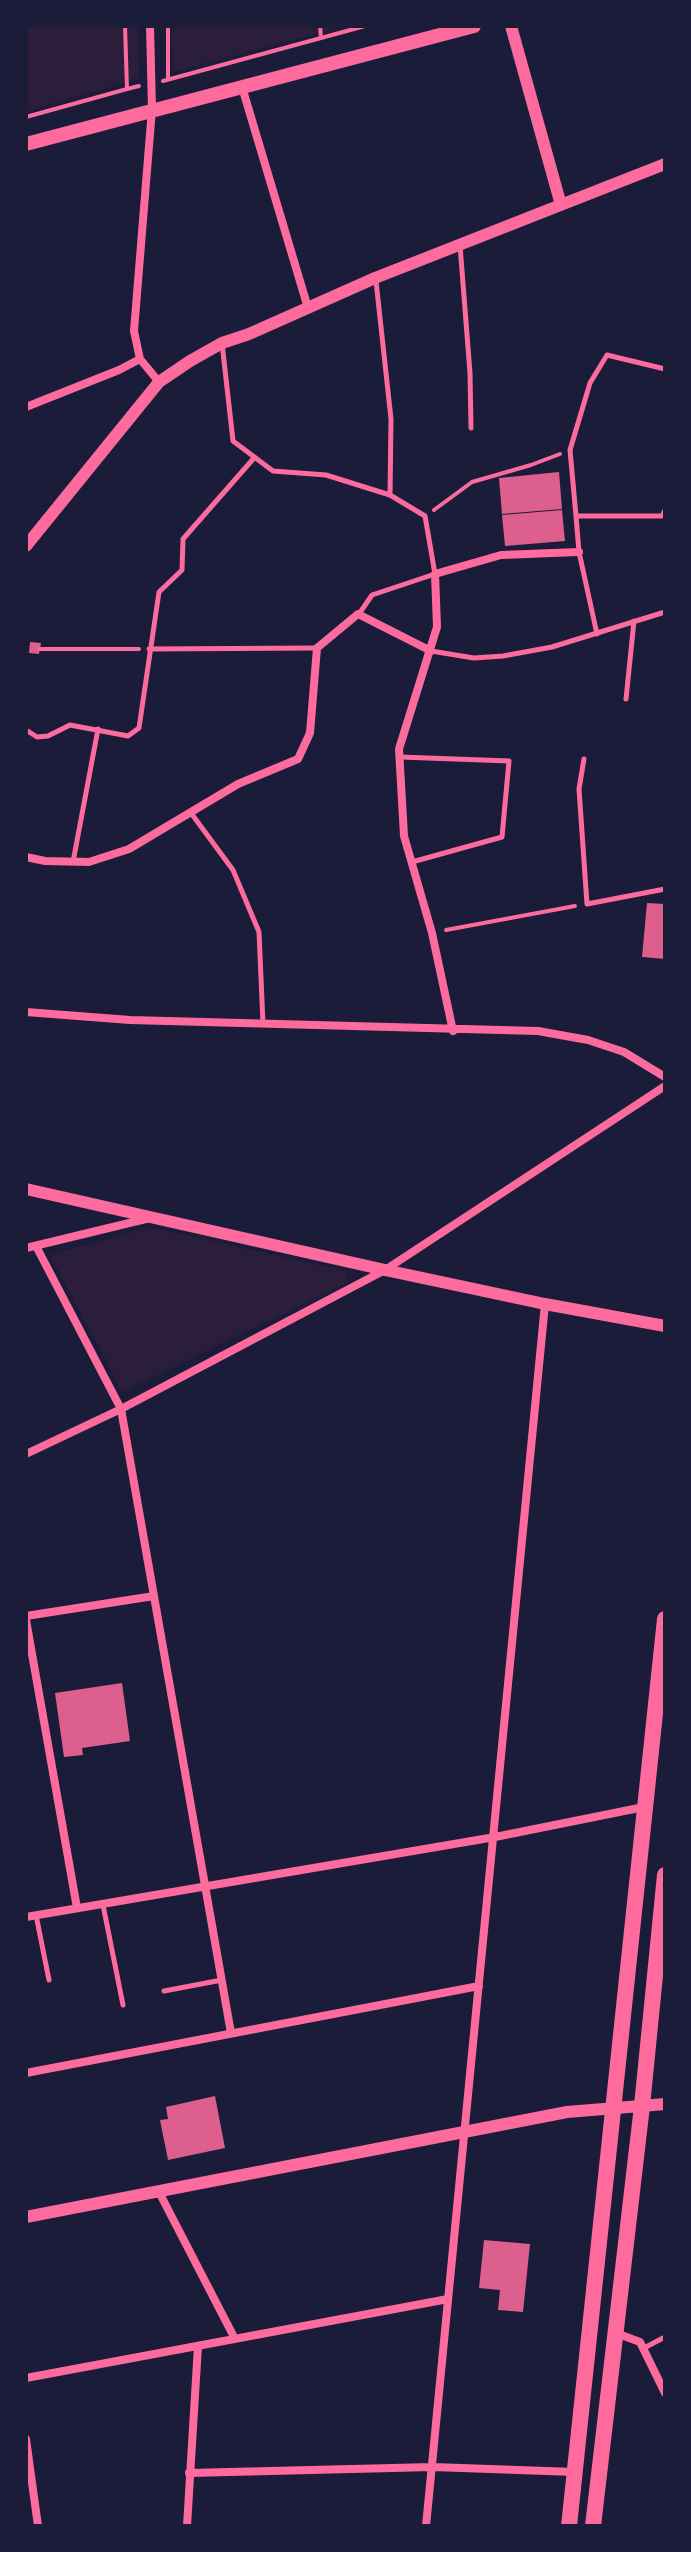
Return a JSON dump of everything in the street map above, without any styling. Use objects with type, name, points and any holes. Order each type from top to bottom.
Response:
[{"type":"highway","points":[[569,2526],[665,1619]]},
{"type":"highway","points":[[593,2526],[642,2106],[665,1875]]},
{"type":"main road","points":[[26,144],[474,26]]},
{"type":"street","points":[[150,26],[152,109],[134,331],[140,359],[159,382]]},
{"type":"street","points":[[511,26],[561,205]]},
{"type":"street","points":[[242,86],[308,308]]},
{"type":"street","points":[[26,546],[159,382],[222,343],[375,278],[665,164]]},
{"type":"street","points":[[26,407],[140,359]]},
{"type":"street","points":[[453,1031],[432,933],[404,836],[399,757],[437,627],[435,574],[501,555],[579,552]]},
{"type":"street","points":[[26,857],[89,862],[129,849],[238,784],[298,759],[310,733],[317,648],[358,614],[431,651]]},
{"type":"street","points":[[26,1012],[263,1025],[538,1031],[588,1040],[624,1052],[665,1077]]},
{"type":"street","points":[[26,1454],[121,1409],[385,1270],[665,1086]]},
{"type":"street","points":[[26,1189],[385,1270],[665,1326]]},
{"type":"street","points":[[152,1218],[31,1247],[121,1409],[231,2033]]},
{"type":"street","points":[[426,2526],[545,1304]]},
{"type":"street","points":[[77,1908],[26,1618],[154,1596]]},
{"type":"street","points":[[31,1916],[495,1837],[644,1807]]},
{"type":"street","points":[[26,2073],[479,1986]]},
{"type":"street","points":[[26,2217],[567,2112],[665,2104]]},
{"type":"street","points":[[159,2192],[235,2339]]},
{"type":"street","points":[[26,2378],[448,2299]]},
{"type":"street","points":[[615,2333],[640,2342],[665,2393]]},
{"type":"street","points":[[187,2526],[198,2346]]},
{"type":"street","points":[[26,2439],[38,2526]]},
{"type":"street","points":[[189,2473],[433,2467],[575,2472]]},
{"type":"lane","points":[[460,245],[471,428]]},
{"type":"lane","points":[[375,278],[391,419],[390,495]]},
{"type":"lane","points":[[222,343],[233,441],[273,471],[326,475],[390,495],[425,516],[435,574],[372,595],[358,614]]},
{"type":"lane","points":[[597,634],[579,552],[570,450],[590,383],[607,355],[665,369]]},
{"type":"lane","points":[[26,730],[37,737],[48,736],[70,725],[128,736],[139,728],[159,592],[182,570],[183,539],[254,458]]},
{"type":"lane","points":[[576,516],[662,516],[665,510]]},
{"type":"lane","points":[[431,651],[474,658],[503,656],[552,647],[665,612]]},
{"type":"lane","points":[[626,699],[634,621]]},
{"type":"lane","points":[[149,649],[317,648]]},
{"type":"lane","points":[[73,863],[98,729]]},
{"type":"lane","points":[[399,757],[509,761],[502,837],[412,862]]},
{"type":"lane","points":[[584,759],[579,789],[587,904],[665,889]]},
{"type":"lane","points":[[190,812],[233,870],[259,932],[263,1025]]},
{"type":"lane","points":[[103,1904],[123,2005]]},
{"type":"lane","points":[[31,1916],[49,1980]]},
{"type":"lane","points":[[164,1991],[222,1980]]},
{"type":"lane","points":[[643,2349],[665,2337]]},
{"type":"path","points":[[26,117],[127,89],[125,26]]},
{"type":"path","points":[[168,26],[168,79],[365,26]]},
{"type":"path","points":[[320,26],[321,38]]},
{"type":"path","points":[[425,516],[472,482],[570,450]]},
{"type":"path","points":[[40,649],[149,649]]},
{"type":"path","points":[[432,933],[587,904]]},
{"type":"shaded area","points":[[26,26],[138,26],[139,78],[26,112]]},
{"type":"shaded area","points":[[171,26],[346,26],[173,72]]},
{"type":"shaded area","points":[[150,1227],[347,1271],[347,1283],[122,1392],[50,1255]]},
{"type":"building","points":[[559,472],[562,509],[502,514],[499,478]]},
{"type":"building","points":[[562,510],[565,541],[505,546],[502,515]]},
{"type":"building","points":[[30,642],[41,643],[39,654],[29,653]]},
{"type":"building","points":[[647,903],[665,904],[665,959],[642,957]]},
{"type":"building","points":[[122,1683],[130,1741],[82,1748],[83,1755],[64,1757],[55,1693]]},
{"type":"building","points":[[215,2096],[225,2148],[168,2160],[160,2120],[168,2119],[166,2107]]},
{"type":"building","points":[[484,2240],[530,2244],[523,2312],[498,2310],[500,2290],[479,2288]]}]
